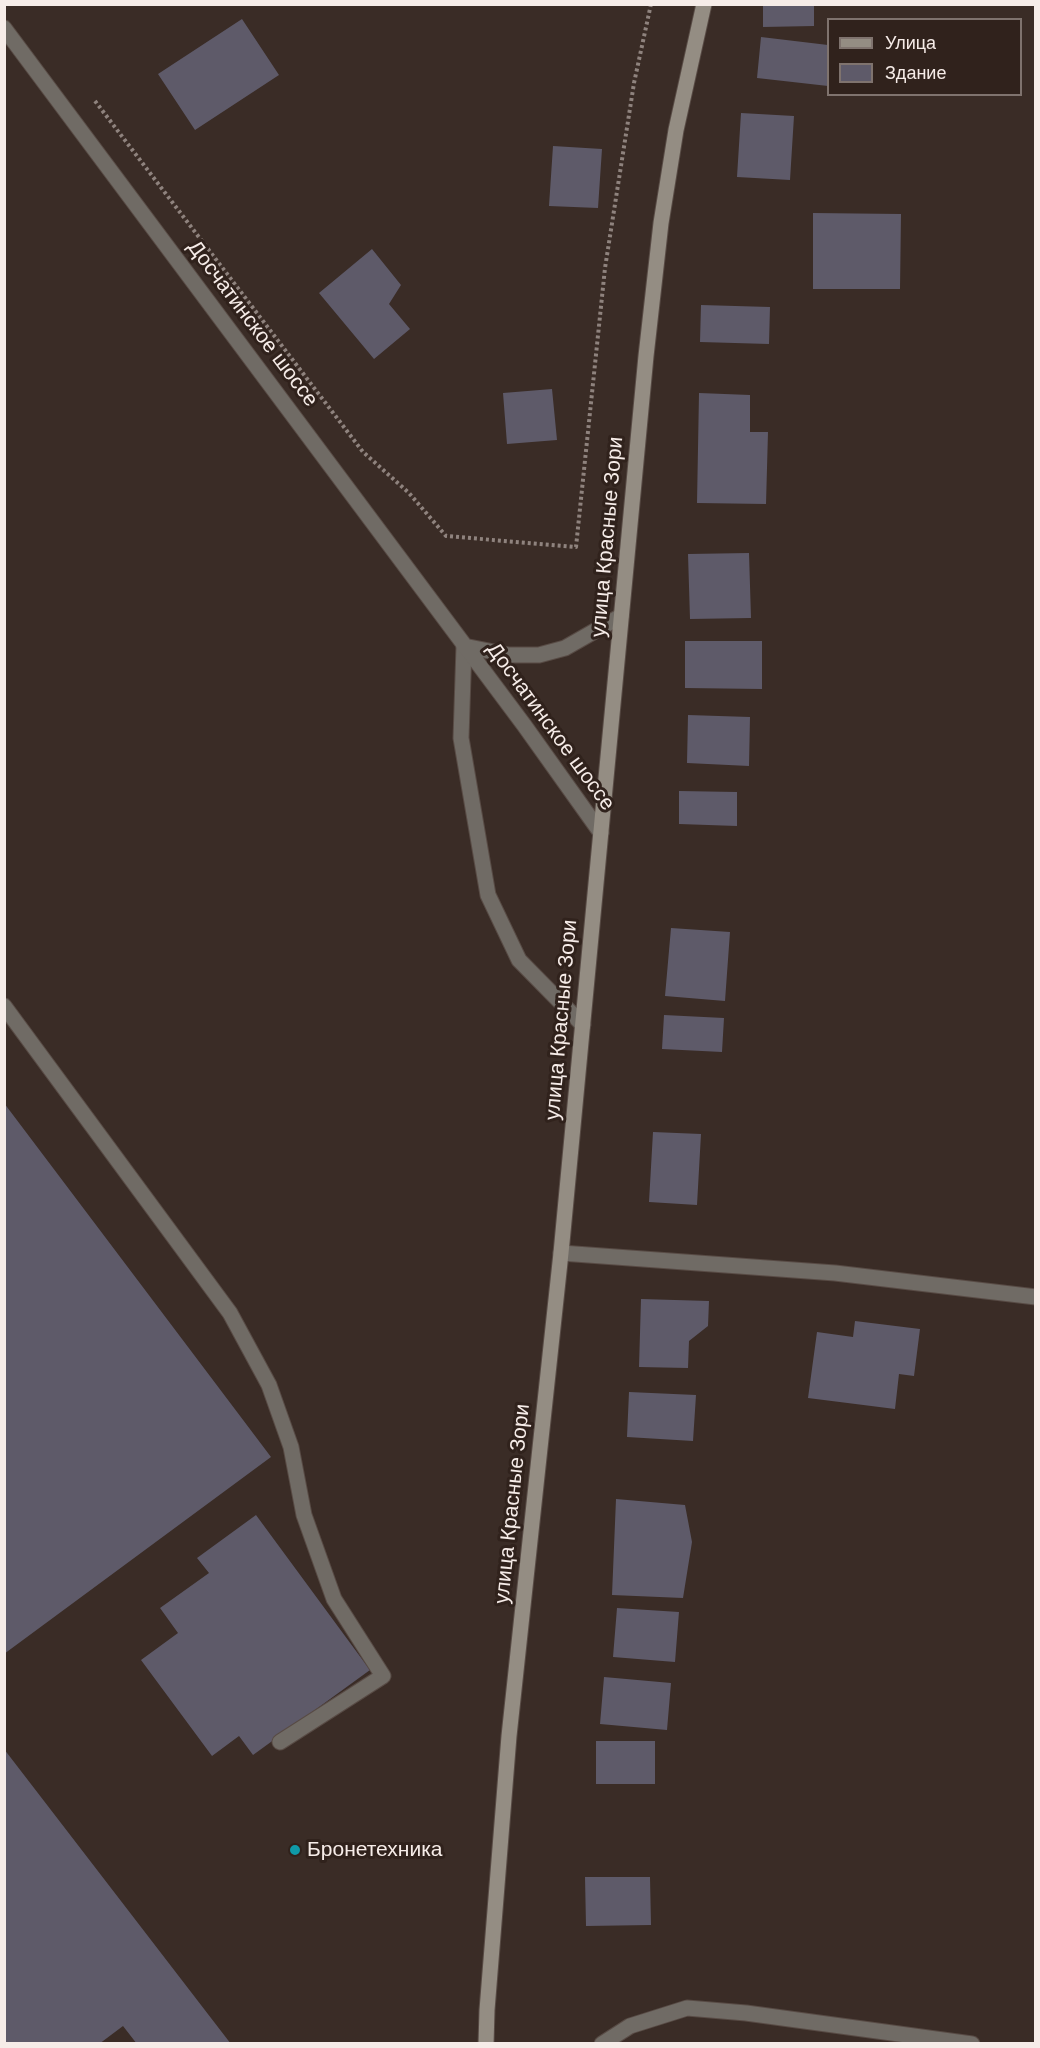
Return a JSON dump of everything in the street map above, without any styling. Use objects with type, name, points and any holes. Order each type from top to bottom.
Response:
[{"type":"main road","name":"улица Красные Зори","points":[[486,2043],[509,1736],[561,1253],[646,356],[661,223],[676,130],[704,4]]},
{"type":"street","name":"Досчатинское шоссе","points":[[4,28],[524,724],[601,833]]},
{"type":"street","name":"Досчатинское шоссе","points":[[465,646],[509,655],[539,655],[565,648],[621,616]]},
{"type":"street","points":[[465,646],[461,738],[488,895],[519,960],[583,1025]]},
{"type":"street","points":[[4,1006],[230,1313],[269,1384],[291,1446],[304,1515],[334,1599],[383,1676],[280,1742]]},
{"type":"street","points":[[561,1253],[835,1273],[1035,1297]]},
{"type":"street","points":[[602,2043],[630,2026],[687,2008],[746,2013],[972,2043]]},
{"type":"path","points":[[94,99],[363,452],[409,493],[446,536],[576,547],[605,268],[633,83],[651,4]]},
{"type":"building","points":[[763,4],[814,4],[814,26],[763,27]]},
{"type":"building","points":[[242,19],[279,75],[195,130],[158,74]]},
{"type":"building","points":[[761,37],[827,45],[827,86],[757,78]]},
{"type":"building","points":[[741,113],[794,116],[790,180],[737,177]]},
{"type":"building","points":[[553,146],[602,149],[598,208],[549,206]]},
{"type":"building","points":[[813,213],[901,214],[900,289],[813,289]]},
{"type":"building","points":[[372,249],[401,285],[389,304],[410,329],[374,359],[319,293]]},
{"type":"building","points":[[701,305],[770,307],[769,344],[700,342]]},
{"type":"building","points":[[552,389],[557,440],[507,444],[503,393]]},
{"type":"building","points":[[699,393],[750,395],[750,432],[768,432],[766,504],[697,503]]},
{"type":"building","points":[[749,553],[751,618],[690,619],[688,554]]},
{"type":"building","points":[[685,641],[762,641],[762,689],[685,688]]},
{"type":"building","points":[[688,715],[750,717],[749,766],[687,763]]},
{"type":"building","points":[[679,791],[737,792],[737,826],[679,824]]},
{"type":"building","points":[[671,928],[730,932],[725,1001],[665,996]]},
{"type":"building","points":[[664,1015],[724,1018],[722,1052],[662,1049]]},
{"type":"building","points":[[4,1103],[271,1457],[4,1654]]},
{"type":"building","points":[[653,1132],[701,1134],[697,1205],[649,1202]]},
{"type":"building","points":[[641,1299],[709,1301],[708,1326],[689,1341],[688,1368],[639,1367]]},
{"type":"building","points":[[855,1321],[920,1329],[914,1376],[899,1374],[895,1409],[808,1398],[817,1332],[853,1337]]},
{"type":"building","points":[[629,1392],[696,1395],[693,1441],[627,1437]]},
{"type":"building","points":[[616,1499],[685,1505],[692,1542],[683,1598],[612,1595]]},
{"type":"building","points":[[256,1515],[370,1670],[253,1755],[239,1736],[212,1756],[141,1660],[178,1633],[160,1608],[209,1573],[197,1558]]},
{"type":"building","points":[[617,1608],[679,1612],[675,1662],[613,1657]]},
{"type":"building","points":[[604,1677],[671,1683],[667,1730],[600,1724]]},
{"type":"building","points":[[596,1741],[655,1741],[655,1784],[596,1784]]},
{"type":"building","points":[[4,1749],[231,2044],[137,2044],[123,2026],[99,2044],[4,2044]]},
{"type":"building","points":[[585,1877],[650,1877],[651,1925],[586,1926]]},
{"type":"place","name":"Бронетехника","points":[[295,1850]]}]
